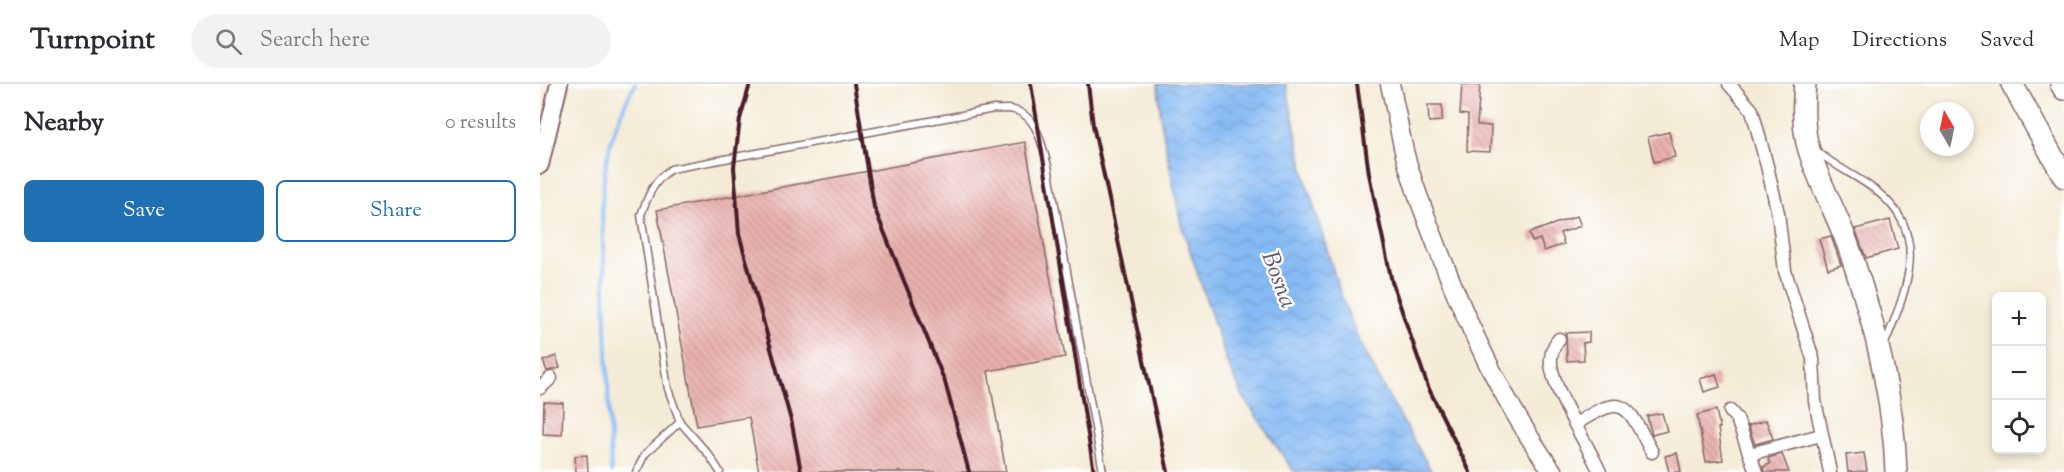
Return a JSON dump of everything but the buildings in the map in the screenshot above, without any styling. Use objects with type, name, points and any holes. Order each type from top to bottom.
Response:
[{"type":"highway","points":[[1805,84],[1804,121],[1807,143],[1850,250],[1881,354],[1896,448],[1896,472]]},
{"type":"highway","points":[[2012,84],[2064,177]]},
{"type":"highway","points":[[2061,84],[2064,89]]},
{"type":"main road","points":[[540,165],[559,84]]},
{"type":"main road","points":[[1390,84],[1404,153],[1458,300],[1496,381],[1537,450],[1553,472]]},
{"type":"street","points":[[1729,84],[1752,110],[1767,166],[1778,213],[1785,271],[1813,359],[1815,401],[1830,472]]},
{"type":"street","points":[[1559,339],[1552,351],[1551,369],[1559,391],[1600,472]]},
{"type":"street","points":[[540,388],[551,378]]},
{"type":"street","points":[[1576,424],[1604,408],[1622,406],[1629,411],[1652,452]]},
{"type":"street","points":[[1730,411],[1737,419],[1756,472]]},
{"type":"street","points":[[1750,454],[1821,435]]},
{"type":"lane","points":[[720,472],[709,454],[680,422],[669,389],[641,215],[651,188],[661,176],[671,169],[994,110],[1015,110],[1028,118],[1036,127],[1048,166],[1103,472]]},
{"type":"lane","points":[[1807,143],[1881,194],[1899,215],[1910,239],[1910,266],[1904,295],[1881,354]]},
{"type":"lane","points":[[636,472],[645,454],[680,422]]},
{"type":"water","name":"Bosna","points":[[1158,84],[1286,84],[1306,181],[1339,289],[1354,329],[1382,385],[1432,472],[1294,472],[1242,395],[1227,362],[1181,224],[1161,122]]},
{"type":"waterway","points":[[611,472],[603,190],[610,144],[620,115],[635,84]]},
{"type":"railway","points":[[750,84],[740,119],[734,167],[739,234],[792,424],[801,472]]},
{"type":"railway","points":[[854,84],[874,207],[945,382],[969,472]]},
{"type":"railway","points":[[1031,84],[1094,472]]},
{"type":"railway","points":[[1088,84],[1093,125],[1168,472]]},
{"type":"railway","points":[[1357,84],[1369,174],[1392,282],[1428,387],[1470,472]]}]
